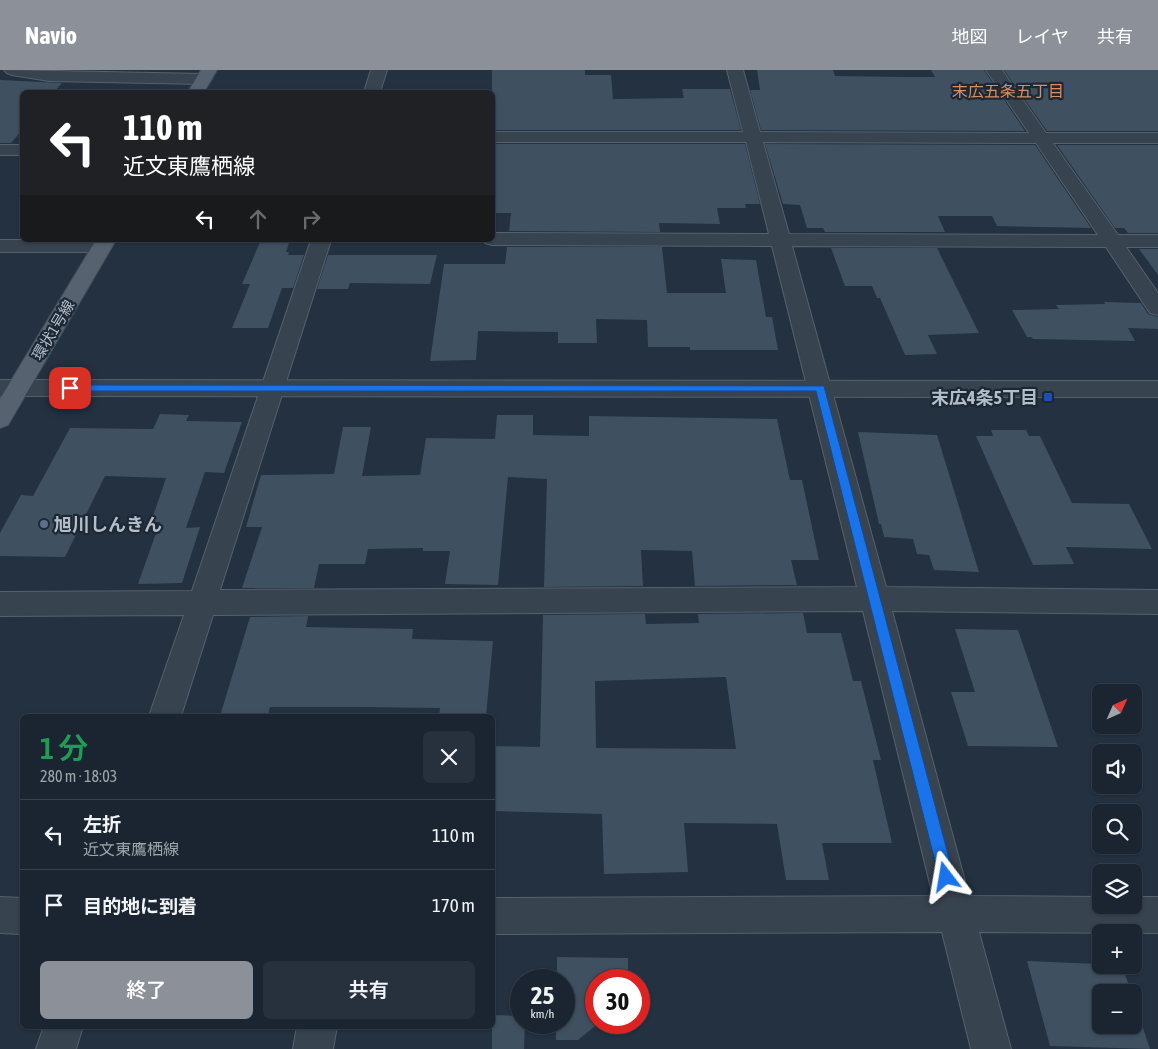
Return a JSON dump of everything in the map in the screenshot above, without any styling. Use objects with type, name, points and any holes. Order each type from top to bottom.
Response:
[{"type":"main road","name":"環状1号線","points":[[0,419],[9,388],[46,344],[104,243]]},
{"type":"street","points":[[12,70],[49,76],[203,81]]},
{"type":"street","points":[[373,90],[380,70]]},
{"type":"street","points":[[735,70],[820,388],[991,1049]]},
{"type":"street","points":[[994,70],[1158,308]]},
{"type":"street","points":[[495,137],[1158,138]]},
{"type":"street","points":[[0,150],[20,150]]},
{"type":"street","points":[[495,239],[1158,241]]},
{"type":"street","points":[[166,714],[320,242]]},
{"type":"street","points":[[0,246],[104,243]]},
{"type":"street","points":[[9,388],[820,388],[1156,392]]},
{"type":"street","points":[[0,604],[875,599],[1158,602]]},
{"type":"street","points":[[0,915],[20,916]]},
{"type":"street","points":[[495,916],[1158,915]]},
{"type":"street","points":[[56,1049],[63,1029]]},
{"type":"street","points":[[313,1049],[316,1029]]},
{"type":"building","points":[[492,70],[585,70],[585,75],[611,75],[613,99],[684,98],[682,89],[730,89],[741,130],[495,130],[495,90],[492,90]]},
{"type":"building","points":[[757,70],[833,70],[835,76],[935,77],[931,70],[984,70],[1025,131],[761,130],[750,90],[760,90]]},
{"type":"building","points":[[1004,70],[1158,70],[1158,131],[1047,131]]},
{"type":"building","points":[[0,80],[62,83],[56,90],[20,90],[20,132],[11,143],[0,143]]},
{"type":"building","points":[[495,144],[745,144],[760,204],[745,204],[746,208],[717,208],[720,224],[659,223],[660,232],[509,231],[511,213],[495,213]]},
{"type":"building","points":[[765,144],[1035,145],[1091,228],[997,226],[992,216],[938,216],[945,232],[825,232],[823,228],[807,228],[800,205],[783,204]]},
{"type":"building","points":[[1057,145],[1158,145],[1158,233],[1128,233],[1124,228],[1115,228]]},
{"type":"building","points":[[260,242],[289,242],[286,252],[289,252],[288,255],[304,255],[293,288],[282,288],[268,328],[232,328],[250,284],[242,284]]},
{"type":"building","points":[[507,247],[662,247],[667,293],[726,293],[721,259],[756,260],[766,317],[772,317],[778,350],[690,350],[690,347],[648,347],[647,320],[596,319],[597,343],[558,343],[558,332],[478,331],[476,360],[430,361],[444,264],[505,264]]},
{"type":"building","points":[[831,248],[937,248],[979,333],[928,335],[937,354],[905,355],[880,298],[877,298],[872,286],[845,286]]},
{"type":"building","points":[[1139,249],[1158,249],[1158,275]]},
{"type":"building","points":[[328,255],[437,255],[430,284],[350,283],[348,289],[317,289]]},
{"type":"building","points":[[1104,302],[1141,303],[1148,314],[1158,317],[1158,329],[1128,328],[1135,341],[1033,339],[1027,337],[1012,310],[1059,309],[1056,305],[1105,304]]},
{"type":"building","points":[[160,414],[189,415],[186,421],[242,422],[224,473],[205,472],[186,528],[200,527],[182,583],[138,584],[160,522],[151,522],[166,478],[105,476],[65,557],[0,556],[0,533],[21,495],[33,496],[70,428],[153,429]]},
{"type":"building","points":[[497,415],[533,415],[533,435],[589,436],[589,416],[777,419],[790,480],[802,480],[819,560],[791,560],[797,585],[695,586],[692,551],[641,550],[643,586],[544,587],[547,479],[508,477],[498,585],[445,584],[450,551],[423,551],[423,548],[368,549],[365,564],[319,564],[314,588],[242,588],[262,527],[246,527],[261,475],[334,474],[343,427],[371,427],[362,476],[420,475],[426,438],[495,439]]},
{"type":"building","points":[[991,430],[1026,430],[1029,436],[1040,436],[1072,503],[1129,504],[1152,549],[1066,547],[1074,564],[1033,565],[976,436],[993,436]]},
{"type":"building","points":[[858,432],[937,435],[979,572],[934,570],[929,555],[917,554],[913,539],[884,537],[881,524],[879,524]]},
{"type":"building","points":[[803,613],[807,633],[841,633],[853,681],[861,681],[881,760],[873,760],[892,843],[822,843],[829,880],[786,880],[777,824],[684,823],[688,872],[604,874],[602,814],[495,811],[495,746],[540,747],[543,615],[645,614],[646,624],[699,623],[698,614]],"holes":[[[726,677],[736,749],[596,748],[595,681]]]},
{"type":"building","points":[[308,616],[306,627],[413,629],[412,639],[493,641],[486,714],[439,714],[440,708],[270,707],[268,714],[221,714],[250,617]]},
{"type":"building","points":[[955,629],[1018,630],[1058,747],[968,746],[951,692],[975,692]]},
{"type":"building","points":[[557,957],[628,958],[628,969],[585,969],[585,1034],[578,1040],[556,1040],[556,1034],[575,1034],[575,969],[557,969]]},
{"type":"building","points":[[1027,961],[1092,964],[1092,974],[1125,974],[1128,984],[1092,984],[1092,1034],[1142,1034],[1142,1025],[1150,1049],[1050,1046]]},
{"type":"building","points":[[495,1015],[510,1016],[510,1034],[525,1034],[524,1049],[492,1049],[492,1029],[495,1029]]},
{"type":"place","name":"末広4条5丁目","points":[[1048,397]]},
{"type":"place","name":"旭川しんきん","points":[[44,524]]},
{"type":"district","name":"末広五条五丁目","points":[[1008,91]]},
{"type":"route","points":[[70,388],[820,388],[946,877]]}]
